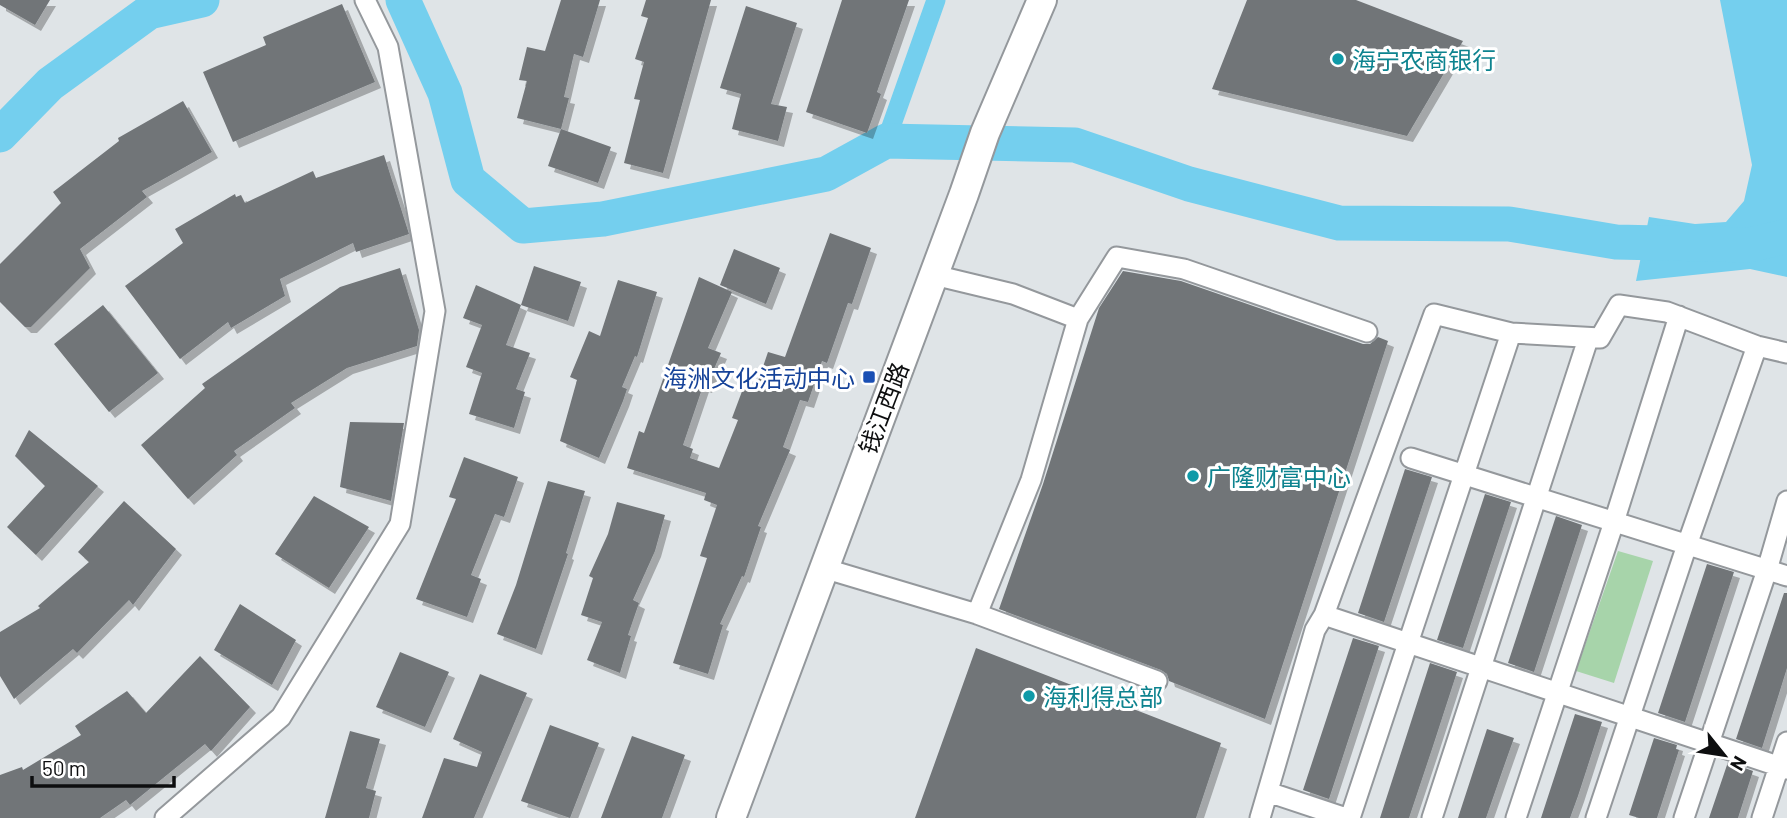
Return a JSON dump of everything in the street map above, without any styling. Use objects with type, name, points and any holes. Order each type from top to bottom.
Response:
[{"type":"main road","name":"钱江西路","points":[[731,818],[985,133],[1042,0]]},
{"type":"street","points":[[165,818],[281,717],[400,524],[435,311],[388,47],[365,0]]},
{"type":"street","points":[[977,614],[1031,480],[1078,319],[1117,257],[1184,269],[1367,332]]},
{"type":"street","points":[[934,275],[1013,294],[1078,319]]},
{"type":"street","points":[[1260,818],[1315,630],[1324,615],[1434,314],[1511,333],[1588,339],[1600,338],[1619,305],[1667,312],[1757,346],[1787,353]]},
{"type":"street","points":[[1516,818],[1679,316]]},
{"type":"street","points":[[1268,792],[1348,818],[1511,333]]},
{"type":"street","points":[[1432,818],[1588,339]]},
{"type":"street","points":[[1596,818],[1757,346]]},
{"type":"street","points":[[1411,458],[1787,576]]},
{"type":"street","points":[[1684,818],[1767,570],[1787,501]]},
{"type":"street","points":[[823,568],[977,614],[1157,681]]},
{"type":"street","points":[[1324,615],[1783,768]]},
{"type":"street","points":[[1762,818],[1783,768],[1787,742]]},
{"type":"green space","points":[[1618,551],[1653,561],[1614,683],[1576,671]]},
{"type":"water","points":[[1720,0],[1787,0],[1787,277],[1750,269],[1636,281],[1649,217],[1695,224],[1726,222],[1744,201],[1752,165]]},
{"type":"building","points":[[0,0],[50,0],[35,25],[0,5]]},
{"type":"building","points":[[561,0],[600,0],[583,57],[574,54],[564,97],[569,98],[561,129],[517,118],[527,81],[519,80],[527,47],[545,51]]},
{"type":"building","points":[[646,0],[711,0],[663,173],[624,163],[640,100],[634,99],[644,62],[635,59],[648,18],[641,16]]},
{"type":"building","points":[[842,0],[909,0],[877,92],[881,94],[867,133],[806,112]]},
{"type":"building","name":"海宁农商银行","points":[[1247,0],[1356,0],[1463,41],[1407,136],[1212,89]]},
{"type":"building","points":[[342,4],[375,82],[233,142],[203,72],[266,45],[263,37]]},
{"type":"building","points":[[746,6],[797,23],[771,104],[787,107],[778,141],[732,129],[741,94],[720,88]]},
{"type":"building","points":[[183,101],[212,152],[142,191],[147,197],[80,249],[90,268],[31,327],[25,327],[0,302],[0,264],[61,203],[53,192],[119,141],[118,138]]},
{"type":"building","points":[[561,129],[611,147],[598,183],[548,166]]},
{"type":"building","points":[[384,155],[409,234],[356,252],[353,243],[280,279],[285,296],[231,328],[228,322],[180,359],[125,286],[183,243],[175,229],[235,194],[236,197],[241,195],[245,203],[313,171],[316,178]]},
{"type":"building","points":[[830,233],[871,248],[852,304],[848,303],[827,363],[822,361],[808,402],[800,400],[783,447],[790,450],[758,526],[761,527],[744,577],[742,576],[720,624],[723,625],[708,674],[673,663],[707,558],[700,556],[717,505],[704,500],[706,493],[627,468],[639,431],[644,433],[699,277],[732,292],[708,348],[721,353],[706,387],[703,386],[683,445],[693,449],[690,458],[719,468],[738,420],[732,418],[744,386],[755,390],[768,352],[785,357]]},
{"type":"building","points":[[734,249],[780,268],[766,304],[720,285]]},
{"type":"building","points":[[534,266],[581,282],[568,321],[521,305]]},
{"type":"building","points":[[400,268],[419,330],[417,346],[347,368],[291,403],[295,408],[234,451],[237,455],[188,499],[141,445],[205,388],[202,384],[340,287]]},
{"type":"building","name":"广隆财富中心","points":[[1123,271],[1181,281],[1363,344],[1370,344],[1378,337],[1388,341],[1265,719],[1169,681],[1167,674],[1161,670],[999,609],[1043,484],[1099,308]]},
{"type":"building","points":[[618,280],[657,292],[637,357],[635,356],[622,387],[627,389],[623,401],[599,458],[560,441],[577,380],[570,377],[589,331],[600,336]]},
{"type":"building","points":[[476,285],[521,305],[506,345],[530,353],[516,389],[525,392],[514,428],[469,414],[482,373],[466,367],[482,325],[463,318]]},
{"type":"building","points":[[103,305],[158,373],[109,412],[54,344]]},
{"type":"building","points":[[350,422],[404,423],[391,501],[340,487]]},
{"type":"building","points":[[29,430],[98,486],[36,555],[7,527],[45,486],[15,456]]},
{"type":"building","points":[[464,457],[518,477],[504,517],[495,514],[471,575],[481,579],[467,617],[416,599],[456,499],[449,497]]},
{"type":"building","points":[[1405,469],[1432,477],[1384,622],[1358,613]]},
{"type":"building","points":[[548,481],[585,491],[566,553],[568,554],[536,649],[497,634],[516,585]]},
{"type":"building","points":[[1485,494],[1511,502],[1463,648],[1437,640]]},
{"type":"building","points":[[314,496],[369,527],[329,588],[275,554]]},
{"type":"building","points":[[124,501],[176,549],[133,605],[129,600],[77,653],[73,649],[14,699],[0,676],[0,632],[40,608],[38,606],[89,562],[78,552]]},
{"type":"building","points":[[617,502],[665,515],[655,551],[633,600],[639,603],[628,635],[631,636],[620,673],[587,660],[602,622],[581,615],[593,578],[589,576],[608,534]]},
{"type":"building","points":[[1556,516],[1582,525],[1534,672],[1508,663]]},
{"type":"building","points":[[1707,564],[1734,572],[1685,722],[1658,713]]},
{"type":"building","points":[[1784,593],[1787,593],[1787,668],[1762,748],[1736,739]]},
{"type":"building","points":[[240,604],[296,640],[272,685],[214,650]]},
{"type":"building","points":[[1353,638],[1379,646],[1329,799],[1303,790]]},
{"type":"building","name":"海利得总部","points":[[976,648],[1221,743],[1196,818],[915,818]]},
{"type":"building","points":[[400,652],[449,672],[425,727],[376,707]]},
{"type":"building","points":[[200,656],[250,707],[211,751],[205,744],[130,805],[126,800],[100,818],[0,818],[0,775],[22,767],[23,770],[81,735],[75,726],[127,691],[146,713]]},
{"type":"building","points":[[1430,663],[1457,672],[1409,818],[1380,818]]},
{"type":"building","points":[[480,674],[527,693],[474,818],[422,818],[444,758],[477,767],[482,752],[453,739]]},
{"type":"building","points":[[1575,714],[1602,722],[1578,796],[1570,818],[1541,818]]},
{"type":"building","points":[[550,725],[599,743],[570,818],[521,801]]},
{"type":"building","points":[[1487,729],[1514,738],[1486,818],[1458,818]]},
{"type":"building","points":[[350,731],[380,739],[366,788],[376,791],[369,818],[325,818]]},
{"type":"building","points":[[632,736],[685,755],[662,818],[601,818]]},
{"type":"building","points":[[1654,738],[1677,745],[1676,749],[1679,750],[1657,818],[1639,818],[1629,815]]},
{"type":"building","points":[[1728,762],[1753,771],[1738,818],[1709,818]]},
{"type":"waterway","points":[[0,135],[50,84],[149,12],[202,0]]},
{"type":"waterway","points":[[403,0],[445,93],[468,180],[523,226],[603,219],[826,174],[886,141],[1075,145],[1189,184],[1339,223],[1509,224],[1616,242],[1749,245],[1787,236]]},
{"type":"waterway","points":[[886,141],[936,0]]},
{"type":"place","name":"海宁农商银行","points":[[1338,59]]},
{"type":"place","name":"海洲文化活动中心","points":[[869,377]]},
{"type":"place","name":"广隆财富中心","points":[[1193,476]]},
{"type":"place","name":"海利得总部","points":[[1029,696]]}]
